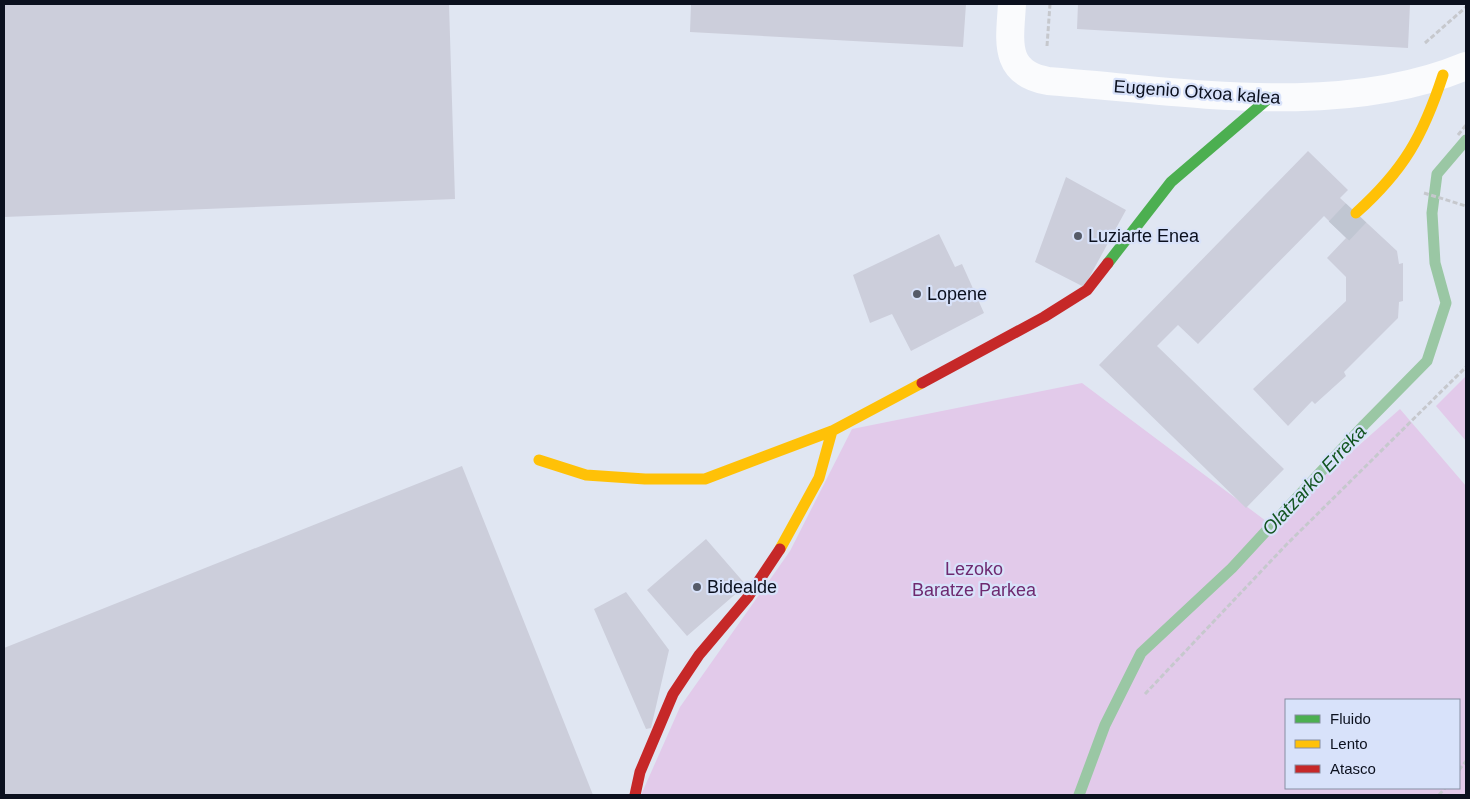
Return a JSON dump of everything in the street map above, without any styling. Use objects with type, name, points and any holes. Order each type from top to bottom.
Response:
[{"type":"street","name":"Eugenio Otxoa kalea","points":[[1011,14],[1010,49],[1014,61],[1022,71],[1034,78],[1269,98],[1313,97],[1369,91],[1455,70]]},
{"type":"street","name":"Eugenio Otxoa kalea","points":[[1356,213],[1389,182],[1417,142],[1435,101],[1455,70]]},
{"type":"street","points":[[538,460],[586,475],[645,479],[705,479],[832,431],[1044,317],[1087,290],[1171,182],[1269,98]]},
{"type":"street","points":[[635,795],[640,772],[673,694],[699,655],[748,597],[782,546],[819,478],[832,431]]},
{"type":"path","points":[[1047,52],[1050,4]]},
{"type":"path","points":[[1418,49],[1466,6]]},
{"type":"path","points":[[1419,191],[1466,206]]},
{"type":"path","points":[[1146,694],[1286,545],[1466,367]]},
{"type":"green space","points":[[1466,376],[1466,441],[1436,406]]},
{"type":"green space","name":"Lezoko Baratze Parkea","points":[[1082,383],[1270,524],[1400,409],[1466,486],[1466,795],[641,795],[680,707],[790,551],[852,429]]},
{"type":"building","points":[[4,4],[449,4],[455,199],[4,217]]},
{"type":"building","points":[[691,4],[966,4],[963,47],[690,32]]},
{"type":"building","points":[[1078,4],[1410,4],[1408,48],[1077,29]]},
{"type":"building","points":[[1308,151],[1348,190],[1340,198],[1397,251],[1399,264],[1403,263],[1403,301],[1399,302],[1398,318],[1344,372],[1346,376],[1315,404],[1312,401],[1288,426],[1253,389],[1346,301],[1346,277],[1327,258],[1346,238],[1324,216],[1198,344],[1178,325],[1157,346],[1284,469],[1246,508],[1099,365]]},
{"type":"building","name":"Luziarte Enea","points":[[1066,177],[1126,210],[1084,287],[1035,262]]},
{"type":"building","name":"Lopene","points":[[939,234],[955,267],[962,264],[984,313],[911,351],[892,314],[870,323],[853,275]]},
{"type":"building","points":[[462,466],[593,795],[4,795],[4,648]]},
{"type":"building","name":"Bidealde","points":[[706,539],[746,585],[687,636],[647,590]]},
{"type":"building","points":[[626,592],[669,650],[651,728],[646,729],[594,609]]},
{"type":"waterway","name":"Olatzarko Erreka","points":[[1079,795],[1105,725],[1141,653],[1232,568],[1364,425],[1427,361],[1446,303],[1435,263],[1432,213],[1437,174],[1466,140]]},
{"type":"tunnel","points":[[1339,231],[1356,213]]},
{"type":"traffic: fast","points":[[1108,263],[1171,182],[1269,98]]},
{"type":"traffic: slow","points":[[1356,213],[1387,182],[1410,151],[1428,116],[1443,75]]},
{"type":"traffic: slow","points":[[539,460],[586,475],[645,479],[705,479],[832,431],[922,383]]},
{"type":"traffic: slow","points":[[780,549],[819,478],[832,431]]},
{"type":"traffic: jam","points":[[922,383],[1044,317],[1087,290],[1108,263]]},
{"type":"traffic: jam","points":[[635,795],[640,772],[673,694],[699,655],[748,597],[780,549]]},
{"type":"place","name":"Luziarte Enea","points":[[1078,236]]},
{"type":"place","name":"Lopene","points":[[917,294]]},
{"type":"place","name":"Bidealde","points":[[697,587]]}]
